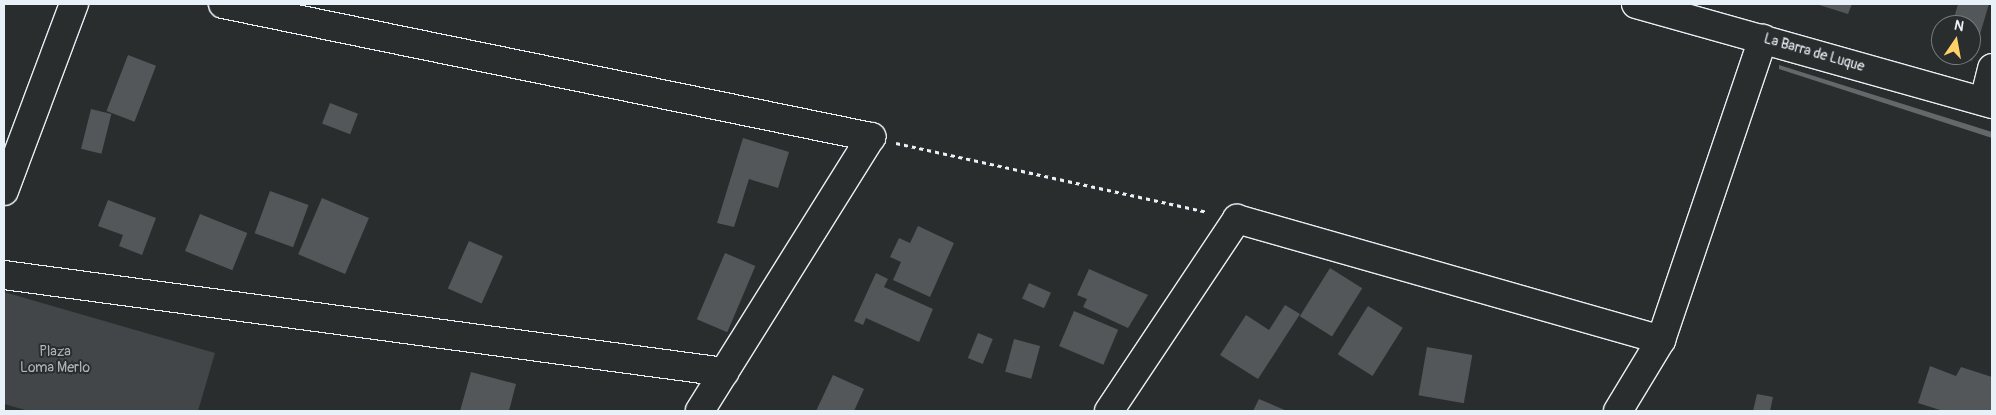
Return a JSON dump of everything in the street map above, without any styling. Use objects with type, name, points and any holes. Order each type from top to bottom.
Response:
[{"type":"street","points":[[4,191],[74,4]]},
{"type":"street","points":[[224,4],[871,138],[700,411]]},
{"type":"street","name":"La Barra de Luque","points":[[1636,4],[1988,102]]},
{"type":"street","points":[[1618,411],[1661,340],[1764,39]]},
{"type":"street","points":[[1988,102],[1992,68]]},
{"type":"street","points":[[1109,411],[1237,219],[1661,340]]},
{"type":"street","points":[[4,275],[724,372]]},
{"type":"path","points":[[871,138],[1237,219]]},
{"type":"green space","name":"Plaza Loma Merlo","points":[[4,292],[215,353],[198,411],[29,411],[4,404]]},
{"type":"shaded area","points":[[1779,65],[1992,132],[1992,138],[1779,69]]},
{"type":"building","points":[[1816,4],[1852,4],[1848,14]]},
{"type":"building","points":[[1958,4],[1989,4],[1981,31],[1981,15],[1955,15]]},
{"type":"building","points":[[128,55],[156,66],[135,122],[106,111]]},
{"type":"building","points":[[330,103],[358,114],[350,134],[322,124]]},
{"type":"building","points":[[91,109],[111,114],[101,154],[81,149]]},
{"type":"building","points":[[743,138],[789,152],[778,188],[749,179],[734,227],[717,223]]},
{"type":"building","points":[[270,191],[309,205],[293,247],[255,233]]},
{"type":"building","points":[[322,198],[369,218],[345,274],[298,254]]},
{"type":"building","points":[[108,200],[156,218],[142,255],[119,246],[123,235],[98,226]]},
{"type":"building","points":[[200,214],[247,233],[232,270],[185,251]]},
{"type":"building","points":[[918,226],[954,243],[930,297],[893,280],[901,262],[890,257],[899,238],[910,243]]},
{"type":"building","points":[[469,241],[503,256],[482,304],[448,289]]},
{"type":"building","points":[[725,253],[755,266],[727,332],[697,319]]},
{"type":"building","points":[[1330,268],[1362,288],[1332,336],[1300,316]]},
{"type":"building","points":[[1089,269],[1148,295],[1128,328],[1083,307],[1087,299],[1077,295]]},
{"type":"building","points":[[876,273],[888,279],[884,287],[933,309],[919,342],[866,318],[863,325],[854,321]]},
{"type":"building","points":[[1029,283],[1051,293],[1044,308],[1022,299]]},
{"type":"building","points":[[1285,305],[1300,314],[1258,379],[1220,355],[1246,315],[1269,330]]},
{"type":"building","points":[[1368,306],[1403,328],[1373,376],[1338,354]]},
{"type":"building","points":[[1074,311],[1118,330],[1103,365],[1059,346]]},
{"type":"building","points":[[978,333],[993,339],[983,364],[968,358]]},
{"type":"building","points":[[1014,339],[1040,346],[1031,379],[1005,372]]},
{"type":"building","points":[[1427,347],[1472,355],[1464,403],[1418,395]]},
{"type":"building","points":[[1930,366],[1956,376],[1961,367],[1992,377],[1992,411],[1943,411],[1918,403]]},
{"type":"building","points":[[471,372],[516,384],[509,411],[460,411]]},
{"type":"building","points":[[833,375],[864,389],[854,411],[816,411]]},
{"type":"building","points":[[1757,394],[1773,397],[1770,411],[1753,411]]},
{"type":"building","points":[[1259,399],[1287,411],[1253,411]]}]
